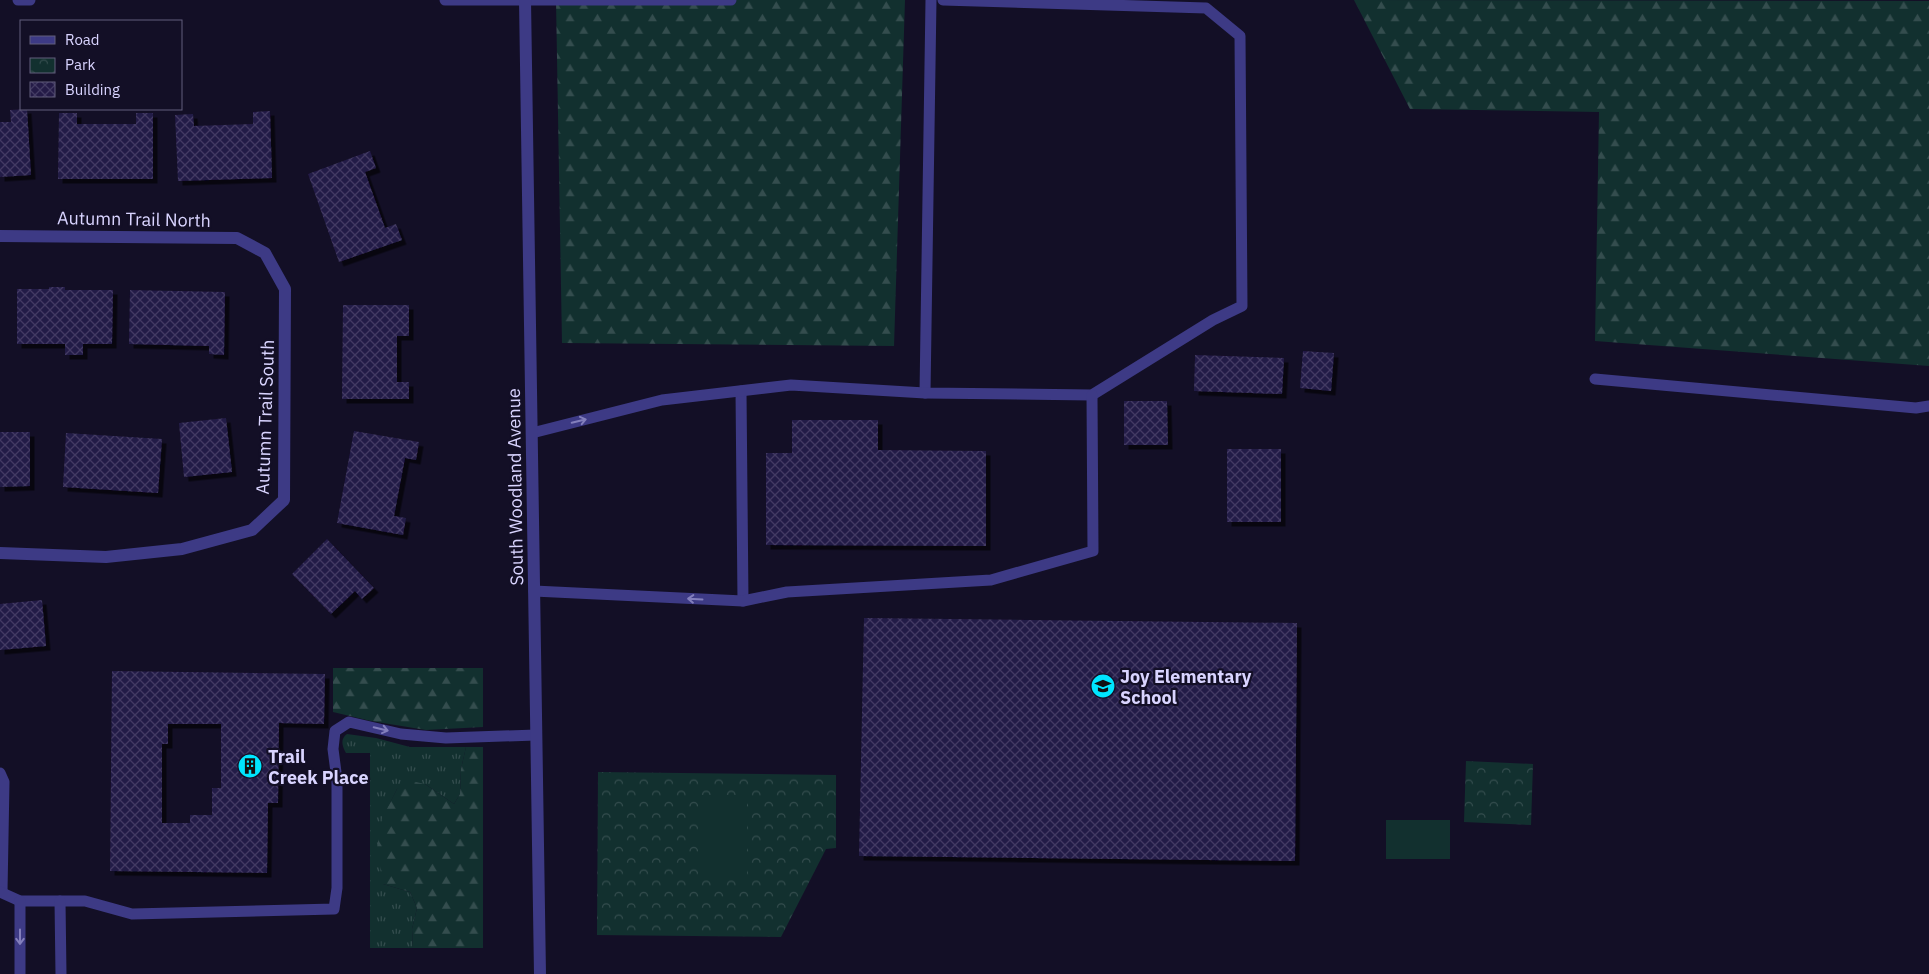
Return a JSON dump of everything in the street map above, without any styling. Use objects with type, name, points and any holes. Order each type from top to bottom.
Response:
[{"type":"street","name":"South Woodland Avenue","points":[[525,0],[540,974]]},
{"type":"street","name":"Autumn Trail North","points":[[0,236],[237,238],[265,253]]},
{"type":"street","name":"Autumn Trail South","points":[[0,553],[106,557],[182,549],[252,530],[284,500],[285,289],[265,253]]},
{"type":"lane","points":[[18,0],[30,0]]},
{"type":"lane","points":[[445,0],[731,0]]},
{"type":"lane","points":[[925,393],[931,0]]},
{"type":"lane","points":[[532,433],[662,400],[791,385],[925,393],[1092,395],[1213,320],[1242,306],[1240,36],[1206,8],[943,0]]},
{"type":"lane","points":[[1594,379],[1916,408],[1929,406]]},
{"type":"lane","points":[[741,391],[743,601]]},
{"type":"lane","points":[[534,591],[743,601],[787,592],[990,580],[1093,551],[1092,395]]},
{"type":"lane","points":[[0,773],[4,782],[1,892],[20,901],[85,901],[132,914],[334,909],[337,888],[337,780],[333,749],[335,731],[349,722],[401,734],[446,738],[536,735]]},
{"type":"lane","points":[[20,901],[20,974]]},
{"type":"lane","points":[[60,901],[61,974]]},
{"type":"green space","points":[[556,0],[905,0],[894,346],[562,343]]},
{"type":"green space","points":[[1354,0],[1929,1],[1929,366],[1595,341],[1599,112],[1410,109]]},
{"type":"green space","points":[[333,668],[483,668],[483,727],[426,730],[371,721],[333,712]]},
{"type":"green space","points":[[347,734],[376,738],[410,747],[466,747],[461,769],[460,794],[454,804],[425,784],[397,789],[390,803],[383,884],[410,892],[417,908],[412,929],[413,948],[370,948],[370,753],[346,753],[342,743],[343,738]]},
{"type":"green space","points":[[466,747],[483,747],[483,948],[413,948],[412,929],[417,908],[410,892],[383,884],[377,848],[382,818],[397,789],[411,781],[425,784],[454,804],[460,794],[461,769]]},
{"type":"green space","points":[[1466,761],[1533,764],[1531,825],[1464,822]]},
{"type":"green space","points":[[598,772],[836,775],[836,848],[826,849],[781,937],[597,935]]},
{"type":"green space","points":[[698,795],[747,795],[747,880],[698,880]]},
{"type":"green space","points":[[1386,820],[1450,820],[1450,859],[1386,859]]},
{"type":"building","points":[[10,110],[27,110],[31,175],[0,177],[0,122],[11,122]]},
{"type":"building","points":[[270,111],[272,178],[178,181],[175,115],[193,114],[194,126],[253,124],[253,112]]},
{"type":"building","points":[[59,113],[77,113],[77,124],[136,124],[136,113],[153,113],[153,179],[58,179]]},
{"type":"building","points":[[370,151],[376,168],[365,172],[385,228],[396,224],[402,240],[339,262],[308,174]]},
{"type":"building","points":[[49,287],[65,287],[65,290],[113,290],[112,344],[83,344],[83,355],[65,355],[65,344],[17,344],[17,289],[49,289]]},
{"type":"building","points":[[130,290],[225,292],[224,355],[209,354],[209,346],[129,344]]},
{"type":"building","points":[[343,305],[409,305],[409,336],[397,336],[397,382],[409,382],[409,399],[342,399]]},
{"type":"building","points":[[1303,351],[1334,353],[1331,391],[1300,388]]},
{"type":"building","points":[[1195,355],[1284,358],[1282,394],[1194,391]]},
{"type":"building","points":[[1124,401],[1167,401],[1168,445],[1124,445]]},
{"type":"building","points":[[226,418],[232,472],[184,477],[179,423]]},
{"type":"building","points":[[792,420],[878,420],[878,450],[986,451],[986,546],[766,545],[766,453],[792,453]]},
{"type":"building","points":[[354,431],[419,442],[416,460],[405,458],[394,516],[406,518],[403,535],[337,523]]},
{"type":"building","points":[[0,432],[30,432],[30,486],[0,487]]},
{"type":"building","points":[[66,433],[162,439],[158,493],[63,487]]},
{"type":"building","points":[[1227,449],[1281,449],[1281,522],[1227,522]]},
{"type":"building","points":[[327,539],[374,588],[362,599],[355,591],[331,614],[292,574]]},
{"type":"building","points":[[42,600],[46,646],[0,650],[0,604]]},
{"type":"building","points":[[864,618],[1297,623],[1295,861],[859,856]]},
{"type":"building","name":"Trail Creek Place","points":[[112,671],[325,674],[324,724],[279,723],[278,803],[268,803],[267,873],[110,871]],"holes":[[[168,724],[221,724],[221,788],[212,788],[212,815],[190,815],[190,823],[162,823],[162,744],[168,744]]]},
{"type":"place","name":"Joy Elementary School","points":[[1103,686]]},
{"type":"place","name":"Trail Creek Place","points":[[250,766]]}]
